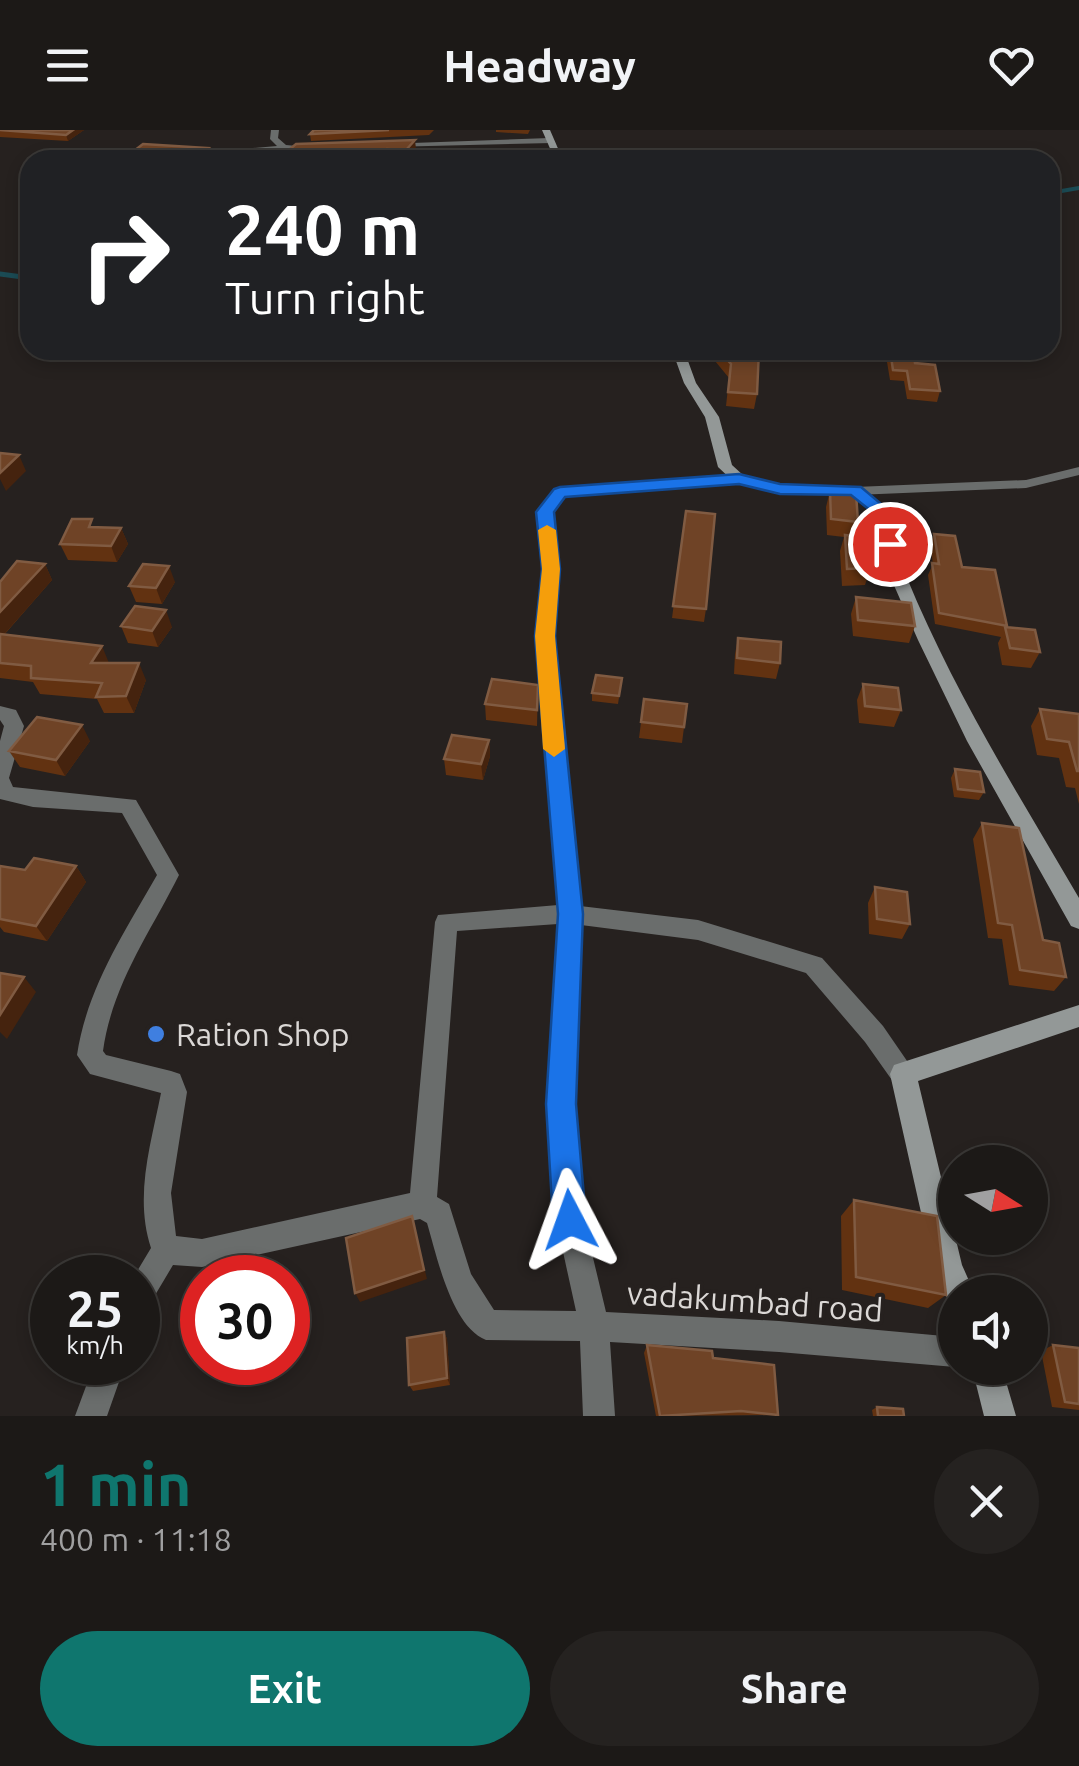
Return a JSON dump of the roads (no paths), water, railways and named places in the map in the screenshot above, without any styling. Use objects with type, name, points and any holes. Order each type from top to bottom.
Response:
[{"type":"street","points":[[275,130],[274,139],[284,148]]},
{"type":"street","points":[[546,130],[554,150]]},
{"type":"street","points":[[368,145],[549,141]]},
{"type":"street","points":[[262,150],[326,148]]},
{"type":"street","points":[[682,360],[690,383],[712,417],[725,466],[739,479]]},
{"type":"street","points":[[598,1416],[594,1324],[570,1220],[561,1104],[570,914],[545,636],[551,569],[545,512],[560,492],[739,479],[780,489],[1026,484],[1079,472]]},
{"type":"street","points":[[856,490],[884,514],[897,574],[927,640],[977,741],[1079,919]]},
{"type":"street","points":[[0,714],[8,715],[14,726],[0,778],[6,792],[34,799],[129,806],[139,835],[168,875],[112,981],[91,1040],[90,1055],[99,1065],[171,1083],[174,1092],[156,1202],[157,1230],[166,1250]]},
{"type":"street","points":[[166,1250],[202,1254],[423,1204],[446,922],[570,914],[698,930],[814,965],[903,1074],[952,1275]]},
{"type":"street","points":[[903,1074],[1079,1016]]},
{"type":"street","name":"vadakumbad road","points":[[423,1204],[439,1214],[458,1281],[486,1324],[722,1330],[938,1350]]},
{"type":"street","points":[[160,1260],[166,1250]]},
{"type":"street","points":[[90,1416],[102,1385]]},
{"type":"street","points":[[992,1385],[1000,1416]]},
{"type":"waterway","points":[[1060,191],[1079,188]]},
{"type":"waterway","points":[[0,274],[20,277]]},
{"type":"place","name":"Ration Shop","points":[[156,1034]]}]
